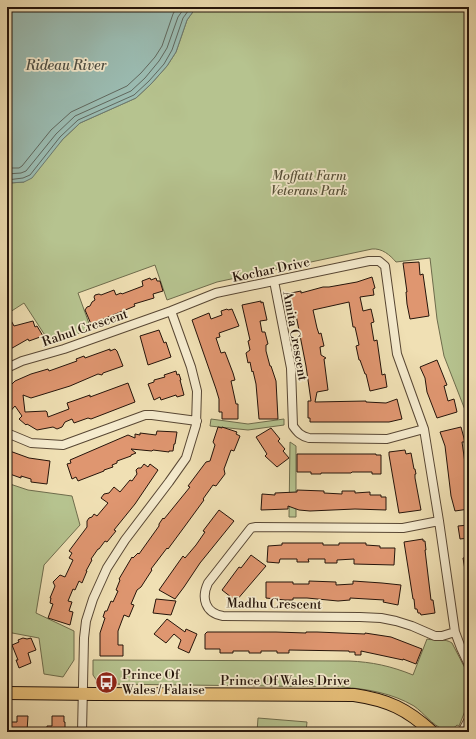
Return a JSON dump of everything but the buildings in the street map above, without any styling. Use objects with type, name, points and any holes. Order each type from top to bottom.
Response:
[{"type":"main road","name":"Prince Of Wales Drive","points":[[7,693],[354,695],[374,698],[390,703],[411,715],[432,732]]},
{"type":"street","name":"Kochar Drive","points":[[171,311],[216,293],[369,261],[379,261],[386,266],[397,354],[424,429],[455,632],[460,648],[469,666]]},
{"type":"street","name":"Amita Crescent","points":[[274,281],[291,368],[293,426],[297,432],[302,436],[309,438],[387,439],[424,429]]},
{"type":"street","name":"Rahul Crescent","points":[[7,368],[22,361],[64,349],[171,311]]},
{"type":"street","points":[[82,732],[84,638],[86,621],[93,599],[107,568],[125,540],[186,458],[196,425],[197,391],[191,367],[171,311]]},
{"type":"street","points":[[7,433],[31,442],[63,444],[145,415],[196,421]]},
{"type":"street","name":"Madhu Crescent","points":[[439,521],[403,528],[251,528],[208,583],[205,589],[206,603],[210,610],[216,615],[222,616],[374,618],[396,621],[435,636],[442,636],[455,632]]},
{"type":"street","points":[[462,732],[469,719]]},
{"type":"green space","name":"Moffatt Farm Veterans Park","points":[[197,7],[469,7],[469,424],[467,415],[444,356],[437,319],[430,258],[396,262],[386,252],[372,249],[217,282],[167,300],[155,265],[78,293],[91,329],[50,343],[24,303],[7,314],[7,184],[24,182],[63,139],[80,123],[136,98],[167,66],[176,52],[187,20]]},
{"type":"green space","points":[[211,419],[248,424],[284,419],[284,425],[248,430],[210,426]]},
{"type":"green space","points":[[290,442],[296,446],[296,517],[289,517]]},
{"type":"green space","points":[[7,483],[28,490],[72,496],[80,525],[44,565],[36,613],[74,631],[74,660],[63,677],[44,674],[39,638],[7,632]]},
{"type":"green space","points":[[427,639],[449,641],[452,643],[469,676],[469,701],[459,726],[457,725],[449,730],[445,730],[435,725],[418,709],[406,702],[379,692],[361,689],[342,687],[107,684],[97,681],[93,675],[93,660],[349,661],[381,665],[413,675]]},
{"type":"green space","points":[[258,718],[307,722],[306,732],[257,732]]},
{"type":"water","name":"Rideau River","points":[[7,7],[197,7],[187,20],[176,52],[167,66],[136,98],[80,123],[63,139],[32,178],[24,182],[7,184]]},
{"type":"place","name":"Prince Of Wales / Falaise","points":[[106,682]]}]
